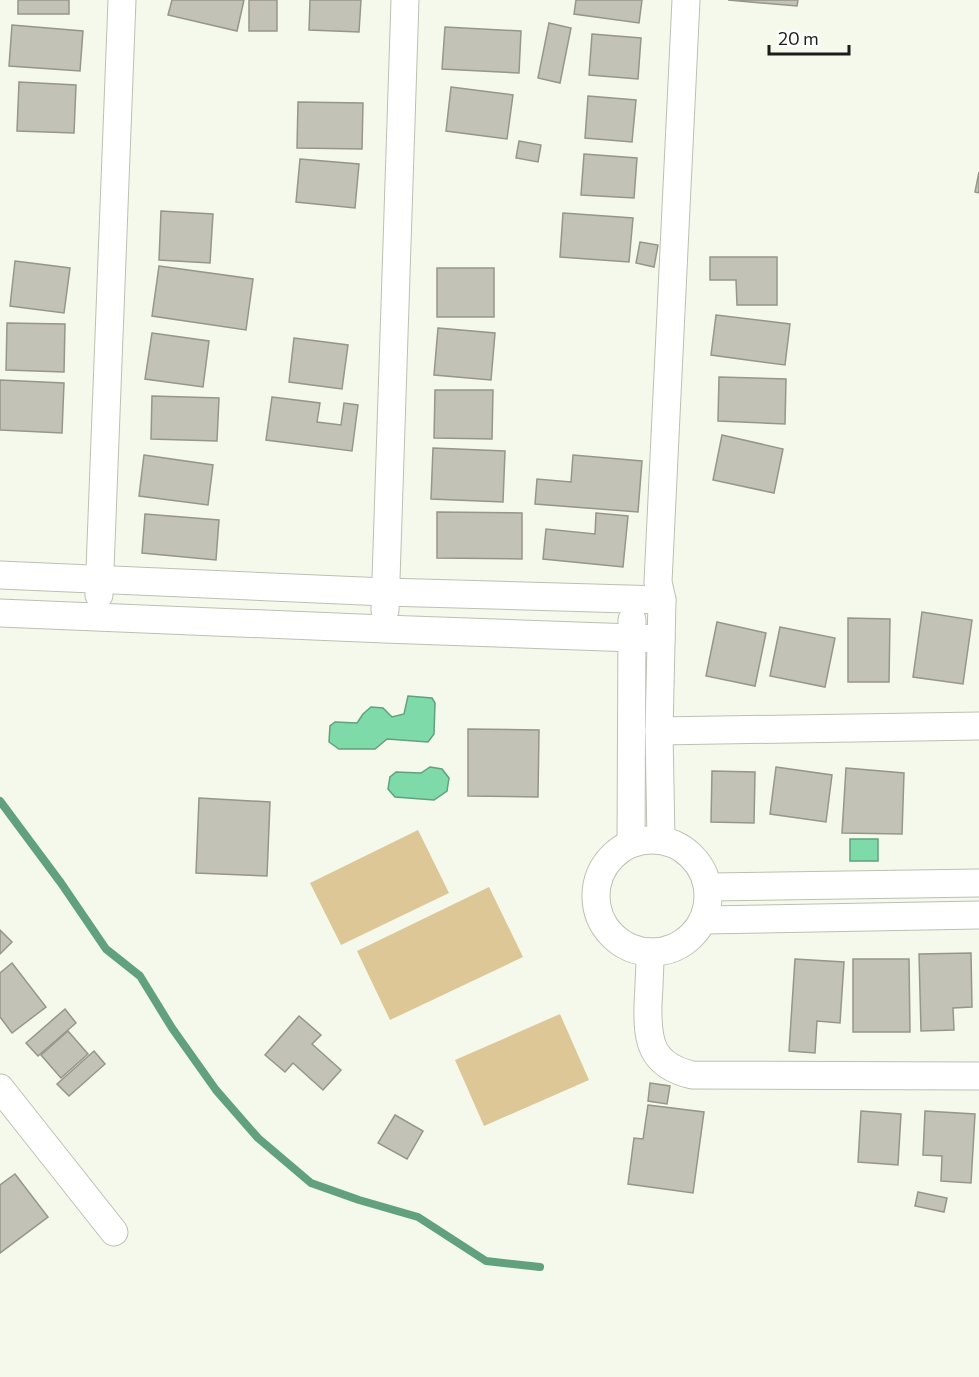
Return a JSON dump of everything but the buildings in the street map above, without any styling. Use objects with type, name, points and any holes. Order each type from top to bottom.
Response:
[{"type":"street","points":[[98,617],[122,0]]},
{"type":"street","points":[[384,629],[405,0]]},
{"type":"street","points":[[661,840],[660,591],[686,0]]},
{"type":"street","points":[[0,575],[632,600],[660,591]]},
{"type":"street","points":[[631,843],[632,600]]},
{"type":"street","points":[[0,613],[661,639]]},
{"type":"street","points":[[659,731],[979,726]]},
{"type":"street","points":[[661,840],[678,846],[692,856],[703,870],[708,887],[708,904],[704,920],[691,938],[672,949],[650,952],[628,947],[611,934],[600,915],[596,894],[601,872],[613,854],[631,843],[661,840]]},
{"type":"street","points":[[708,887],[979,883]]},
{"type":"street","points":[[704,920],[979,915]]},
{"type":"street","points":[[650,952],[649,1038],[655,1052],[677,1071],[692,1075],[979,1076]]},
{"type":"street","points":[[0,1088],[114,1232]]},
{"type":"shaded area","points":[[408,696],[432,698],[435,703],[434,734],[428,742],[387,739],[375,749],[339,749],[329,742],[330,726],[335,722],[357,723],[371,707],[383,708],[392,717],[404,714]]},
{"type":"shaded area","points":[[430,767],[442,769],[449,778],[447,791],[434,800],[395,797],[388,789],[390,777],[396,772],[421,773]]},
{"type":"shaded area","points":[[418,830],[449,893],[341,945],[310,883]]},
{"type":"shaded area","points":[[850,839],[878,839],[878,861],[850,861]]},
{"type":"shaded area","points":[[489,887],[523,957],[390,1020],[357,951]]},
{"type":"shaded area","points":[[560,1014],[589,1080],[484,1126],[455,1060]]},
{"type":"waterway","points":[[0,801],[61,883],[106,949],[140,976],[172,1028],[216,1090],[258,1138],[311,1183],[418,1217],[486,1261],[540,1267]]}]
